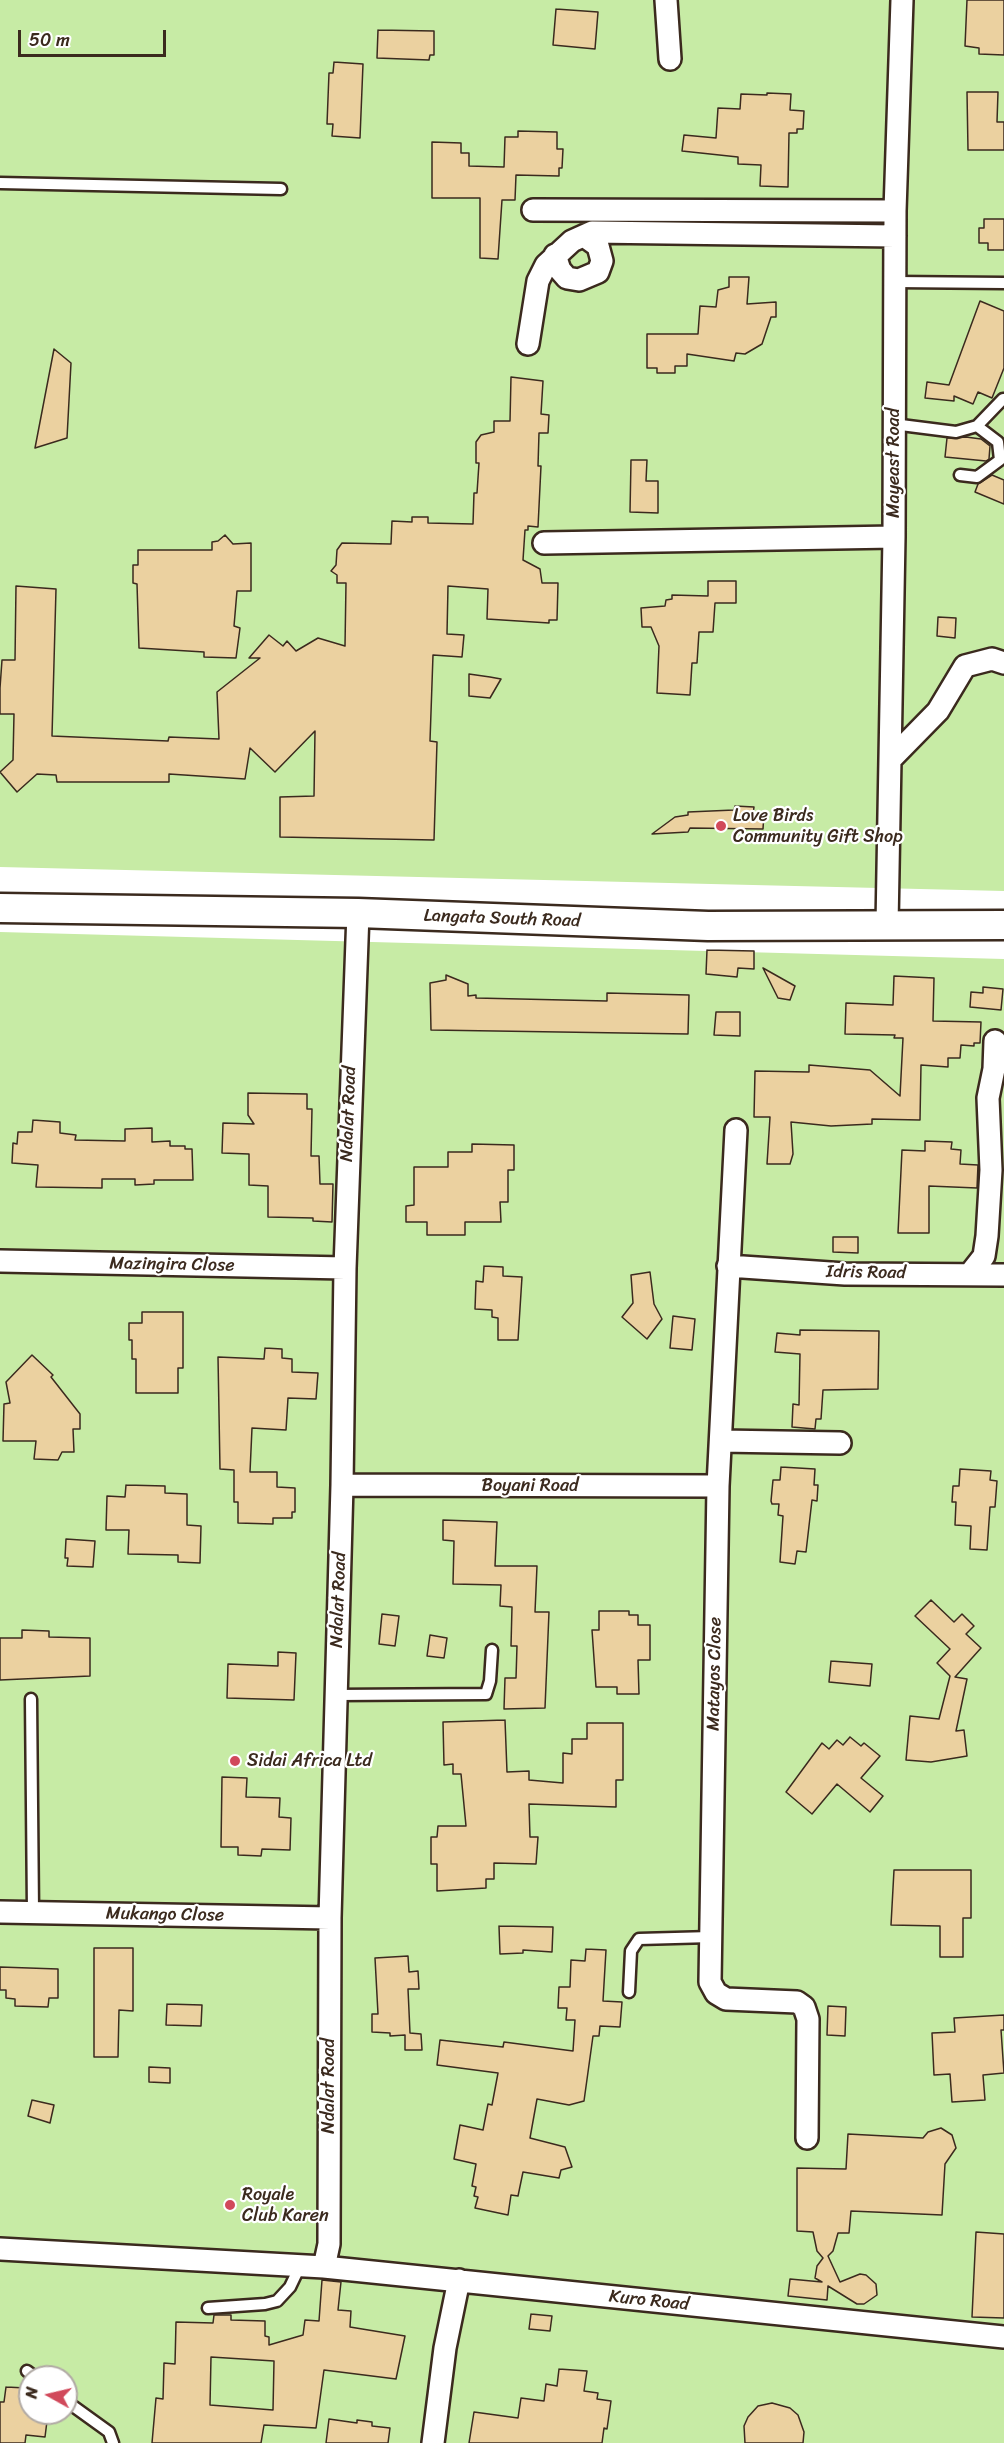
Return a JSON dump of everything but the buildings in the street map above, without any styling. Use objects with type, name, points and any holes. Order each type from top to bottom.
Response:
[{"type":"street","points":[[666,0],[670,59]]},
{"type":"street","name":"Mayeast Road","points":[[887,925],[894,537],[895,211],[902,0]]},
{"type":"street","points":[[533,210],[895,211]]},
{"type":"street","points":[[528,344],[538,281],[555,255],[592,232],[896,236]]},
{"type":"street","points":[[555,255],[560,270],[567,278],[579,280],[598,272],[602,261],[598,246],[584,236]]},
{"type":"street","points":[[543,543],[894,537]]},
{"type":"street","points":[[890,760],[938,711],[965,666],[992,659],[1004,663]]},
{"type":"street","name":"Langata South Road","points":[[0,908],[358,913],[708,926],[1004,925]]},
{"type":"street","name":"Ndalat Road","points":[[333,2268],[328,2244],[330,1918],[342,1485],[345,1268],[358,913]]},
{"type":"street","points":[[969,1275],[984,1256],[987,1236],[991,1170],[988,1098],[994,1069],[995,1041]]},
{"type":"street","name":"Matayos Close","points":[[736,1131],[718,1486],[710,1982],[716,1993],[726,1998],[796,2001],[804,2007],[808,2019],[807,2138]]},
{"type":"street","name":"Mazingira Close","points":[[0,1261],[345,1268]]},
{"type":"street","name":"Idris Road","points":[[728,1266],[845,1274],[1004,1275]]},
{"type":"street","points":[[721,1441],[840,1443]]},
{"type":"street","name":"Boyani Road","points":[[342,1485],[718,1486]]},
{"type":"street","name":"Mukango Close","points":[[0,1912],[330,1918]]},
{"type":"street","name":"Kuro Road","points":[[0,2249],[333,2268],[1004,2337]]},
{"type":"street","points":[[433,2443],[445,2348],[459,2280]]},
{"type":"lane","points":[[0,183],[281,189]]},
{"type":"lane","points":[[895,282],[1004,283]]},
{"type":"lane","points":[[893,424],[956,432],[977,426],[1003,399]]},
{"type":"lane","points":[[960,475],[977,477],[1000,460],[998,442],[977,426]]},
{"type":"lane","points":[[336,1695],[486,1694],[490,1681],[492,1650]]},
{"type":"lane","points":[[31,1699],[33,1912]]},
{"type":"lane","points":[[629,1992],[631,1951],[639,1939],[711,1937]]},
{"type":"lane","points":[[208,2308],[277,2301],[290,2287],[300,2266]]},
{"type":"lane","points":[[78,2410],[109,2432],[113,2443]]},
{"type":"green space","points":[[0,0],[1004,0],[1004,891],[0,867]]},
{"type":"green space","points":[[0,932],[1004,959],[1004,2443],[0,2443]]},
{"type":"place","name":"Love Birds Community Gift Shop","points":[[721,826]]},
{"type":"place","name":"Sidai Africa Ltd","points":[[235,1761]]},
{"type":"place","name":"Royale Club Karen","points":[[230,2205]]}]
